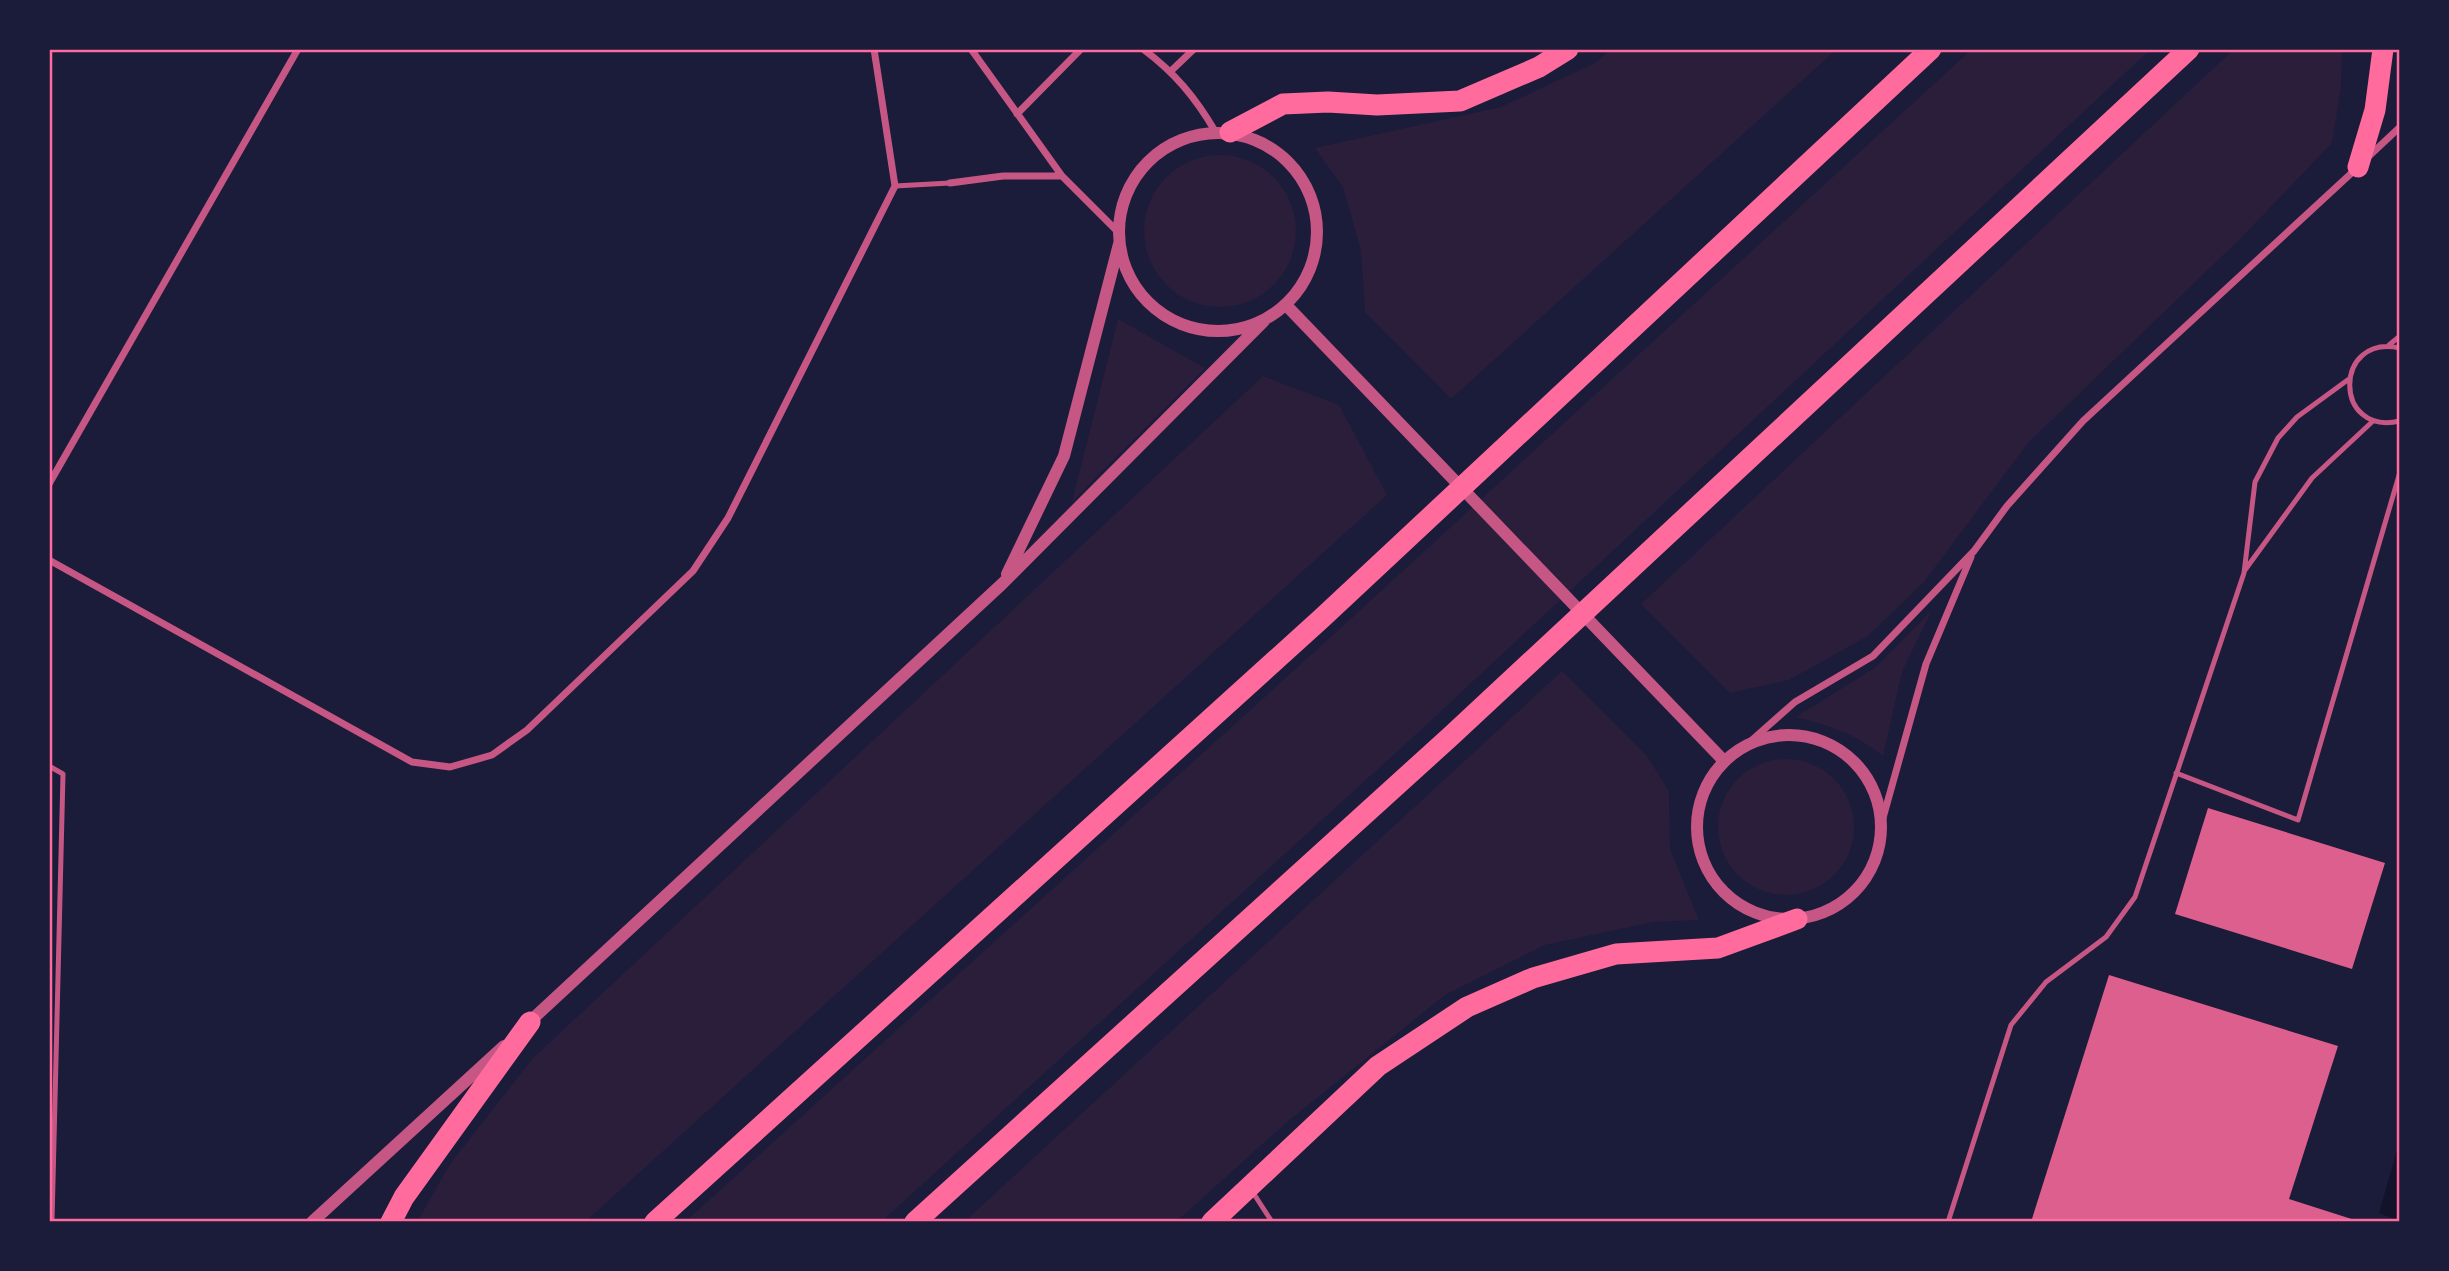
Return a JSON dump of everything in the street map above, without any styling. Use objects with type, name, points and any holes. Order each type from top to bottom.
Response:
[{"type":"highway","points":[[1222,132],[1283,104],[1328,102],[1377,105],[1460,101],[1539,67],[1568,49]]},
{"type":"highway","points":[[655,1222],[1322,618],[1931,49]]},
{"type":"highway","points":[[915,1222],[1451,736],[2189,49]]},
{"type":"highway","points":[[2358,167],[2375,110],[2383,49]]},
{"type":"highway","points":[[1212,1222],[1378,1066],[1467,1007],[1533,978],[1616,954],[1718,948],[1797,919]]},
{"type":"highway","points":[[391,1222],[404,1196],[530,1021]]},
{"type":"street","points":[[49,484],[298,49]]},
{"type":"street","points":[[49,560],[382,748],[412,762],[450,767],[492,755],[527,730],[693,571],[728,518],[895,186],[873,49]]},
{"type":"street","points":[[971,49],[1062,176],[1118,238],[1130,281],[1155,310],[1189,328],[1227,332],[1264,321]]},
{"type":"street","points":[[1017,114],[1081,49]]},
{"type":"street","points":[[1143,49],[1172,70],[1222,132]]},
{"type":"street","points":[[1172,70],[1194,49]]},
{"type":"street","points":[[1974,551],[1926,664],[1881,825],[1874,864],[1864,880],[1834,907],[1797,919],[1755,914],[1736,903],[1708,872],[1697,832],[1698,811],[1704,790],[1724,761],[1795,702],[1873,656],[1974,551],[2007,506],[2083,421],[2400,127]]},
{"type":"street","points":[[312,1222],[1002,584],[1264,321],[1286,305],[1306,280],[1317,249],[1318,217],[1308,186],[1289,159],[1262,141],[1222,132],[1185,137],[1151,159],[1137,174],[1123,201],[1118,238],[1064,456],[1002,584]]},
{"type":"street","points":[[950,183],[1003,176],[1062,176]]},
{"type":"street","points":[[1286,305],[1724,761]]},
{"type":"street","points":[[1744,747],[1771,737],[1799,735],[1835,746],[1850,757],[1873,788],[1881,825]]},
{"type":"lane","points":[[895,186],[950,183]]},
{"type":"lane","points":[[2389,345],[2400,336]]},
{"type":"lane","points":[[1948,1222],[2011,1024],[2046,982],[2106,937],[2135,897],[2244,573],[2255,482],[2265,461],[2277,438],[2297,417],[2349,379],[2362,355],[2374,348],[2389,345],[2400,348]]},
{"type":"lane","points":[[2349,379],[2354,404],[2372,421],[2400,421]]},
{"type":"lane","points":[[2244,573],[2312,478],[2372,421]]},
{"type":"lane","points":[[2176,773],[2298,820],[2400,472]]},
{"type":"lane","points":[[49,766],[63,774],[52,1222]]},
{"type":"lane","points":[[1250,1188],[1272,1222]]},
{"type":"shaded area","points":[[1611,49],[1837,49],[1451,399],[1365,312],[1361,251],[1343,187],[1315,148],[1501,107],[1595,63]]},
{"type":"shaded area","points":[[1972,49],[2151,49],[1422,729],[881,1222],[685,1222],[1333,635]]},
{"type":"shaded area","points":[[2234,49],[2342,49],[2341,87],[2332,143],[2241,238],[2028,443],[1924,582],[1868,636],[1789,680],[1730,693],[1641,604]]},
{"type":"shaded area","points":[[1220,155],[1249,161],[1274,177],[1290,202],[1296,231],[1290,260],[1274,285],[1249,301],[1220,307],[1191,301],[1166,285],[1150,260],[1144,231],[1150,202],[1166,177],[1191,161]]},
{"type":"shaded area","points":[[1118,319],[1205,368],[1072,502]]},
{"type":"shaded area","points":[[1263,376],[1339,405],[1387,495],[585,1222],[417,1222],[450,1164],[533,1058]]},
{"type":"shaded area","points":[[1932,610],[1902,672],[1883,756],[1842,732],[1796,717],[1876,667]]},
{"type":"shaded area","points":[[1562,671],[1647,756],[1669,791],[1670,849],[1699,920],[1653,922],[1545,945],[1445,995],[1287,1122],[1176,1222],[964,1222]]},
{"type":"shaded area","points":[[1786,759],[1812,764],[1834,779],[1849,801],[1854,827],[1849,853],[1834,875],[1812,890],[1786,895],[1760,890],[1738,875],[1723,853],[1718,827],[1723,801],[1738,779],[1760,764]]},
{"type":"shaded area","points":[[2400,1140],[2400,1221],[2379,1213]]},
{"type":"building","points":[[2208,808],[2385,863],[2352,969],[2175,914]]},
{"type":"building","points":[[2109,975],[2338,1046],[2289,1199],[2361,1222],[2031,1222]]}]
